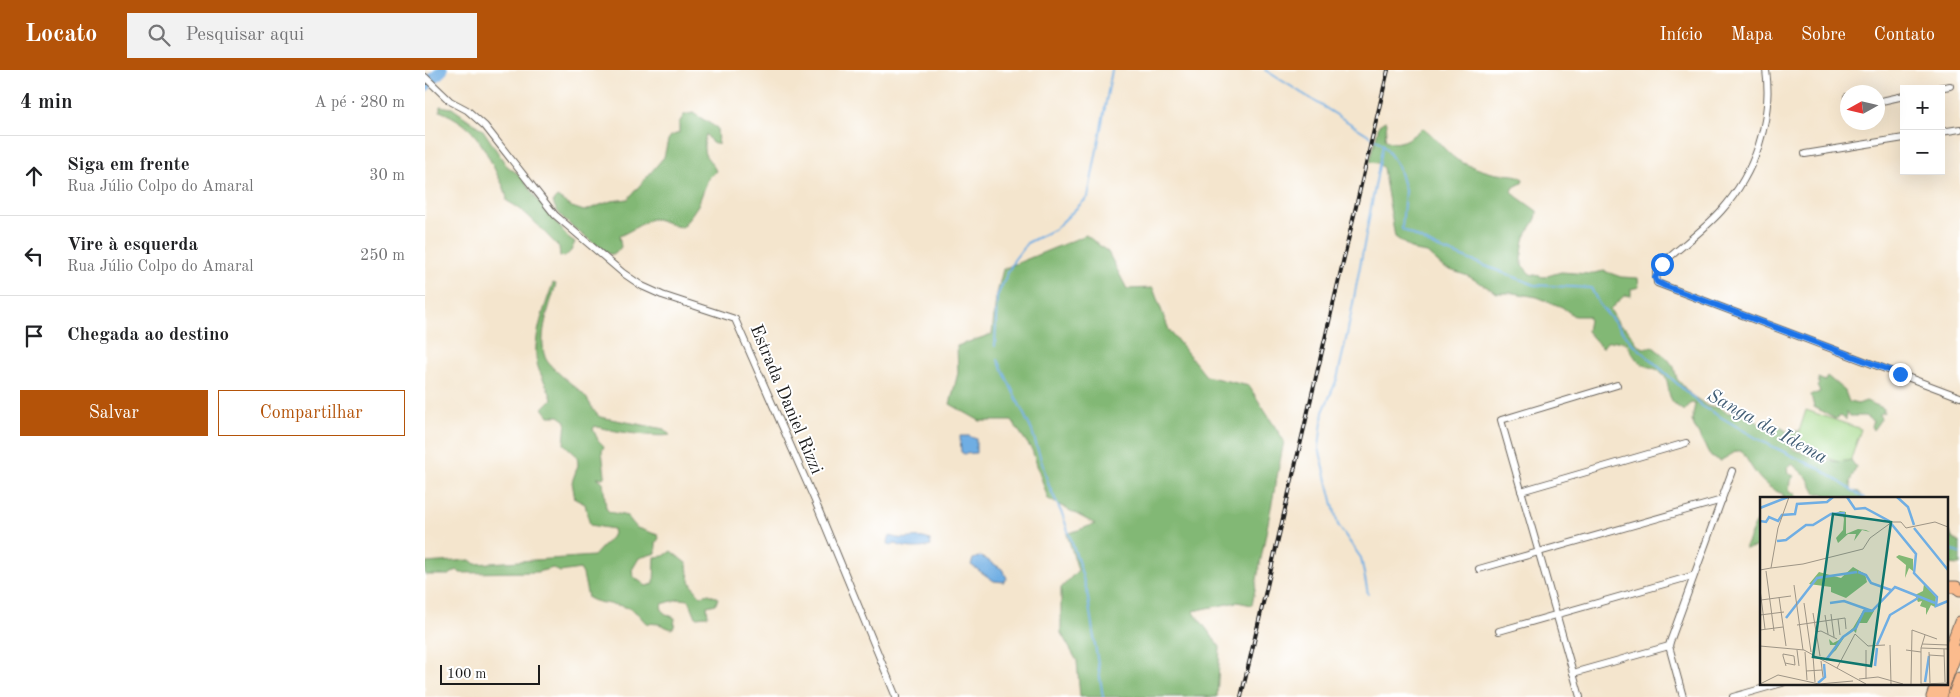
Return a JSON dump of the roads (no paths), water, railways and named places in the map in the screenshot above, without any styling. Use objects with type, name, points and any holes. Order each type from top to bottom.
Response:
[{"type":"highway","points":[[1947,587],[1960,590]]},
{"type":"highway","points":[[1947,656],[1960,622]]},
{"type":"highway","points":[[1947,679],[1960,644]]},
{"type":"highway","points":[[1953,697],[1960,678]]},
{"type":"highway","points":[[1932,697],[1937,684]]},
{"type":"highway","points":[[1941,697],[1945,684]]},
{"type":"street","points":[[1766,70],[1767,107],[1755,156],[1747,176],[1722,211],[1662,264],[1656,272],[1657,282],[1960,397]]},
{"type":"street","name":"Estrada Daniel Rizzi","points":[[425,77],[435,88],[467,110],[485,126],[555,215],[623,273],[662,295],[735,319],[742,330],[815,501],[896,697]]},
{"type":"street","points":[[1945,87],[1950,86]]},
{"type":"street","points":[[1885,100],[1900,97]]},
{"type":"street","points":[[1945,131],[1960,129]]},
{"type":"street","points":[[1805,154],[1900,139]]},
{"type":"street","points":[[1580,697],[1501,420],[1617,385]]},
{"type":"street","points":[[1521,491],[1686,443]]},
{"type":"street","points":[[1683,697],[1669,646],[1692,576],[1732,471]]},
{"type":"street","points":[[1479,570],[1722,500]]},
{"type":"street","points":[[1499,631],[1692,576]]},
{"type":"street","points":[[1573,673],[1669,646]]},
{"type":"street","points":[[1733,697],[1779,684]]},
{"type":"water","points":[[960,436],[969,436],[976,439],[976,453],[964,454],[961,452]]},
{"type":"water","points":[[891,536],[896,538],[925,538],[930,540],[931,546],[909,548],[896,544],[890,546],[888,543]]},
{"type":"water","points":[[981,556],[1002,569],[1007,578],[1004,582],[994,581],[971,565],[973,559]]},
{"type":"waterway","points":[[425,86],[442,70]]},
{"type":"waterway","points":[[995,346],[997,296],[1014,260],[1027,243],[1055,229],[1088,197],[1112,70]]},
{"type":"waterway","name":"Sanga da Idema","points":[[1265,70],[1383,144],[1398,166],[1405,190],[1402,229],[1436,247],[1535,285],[1591,288],[1599,304],[1631,342],[1702,406],[1763,442],[1820,469],[1862,497]]},
{"type":"waterway","points":[[1368,594],[1361,558],[1338,525],[1319,448],[1323,412],[1337,379],[1347,335],[1383,144]]},
{"type":"waterway","points":[[998,360],[1032,431],[1049,486],[1063,516],[1079,564],[1087,592],[1103,697]]},
{"type":"waterway","name":"Sanga da Idema","points":[[1947,547],[1960,554]]},
{"type":"railway","points":[[1241,697],[1388,70]]}]
